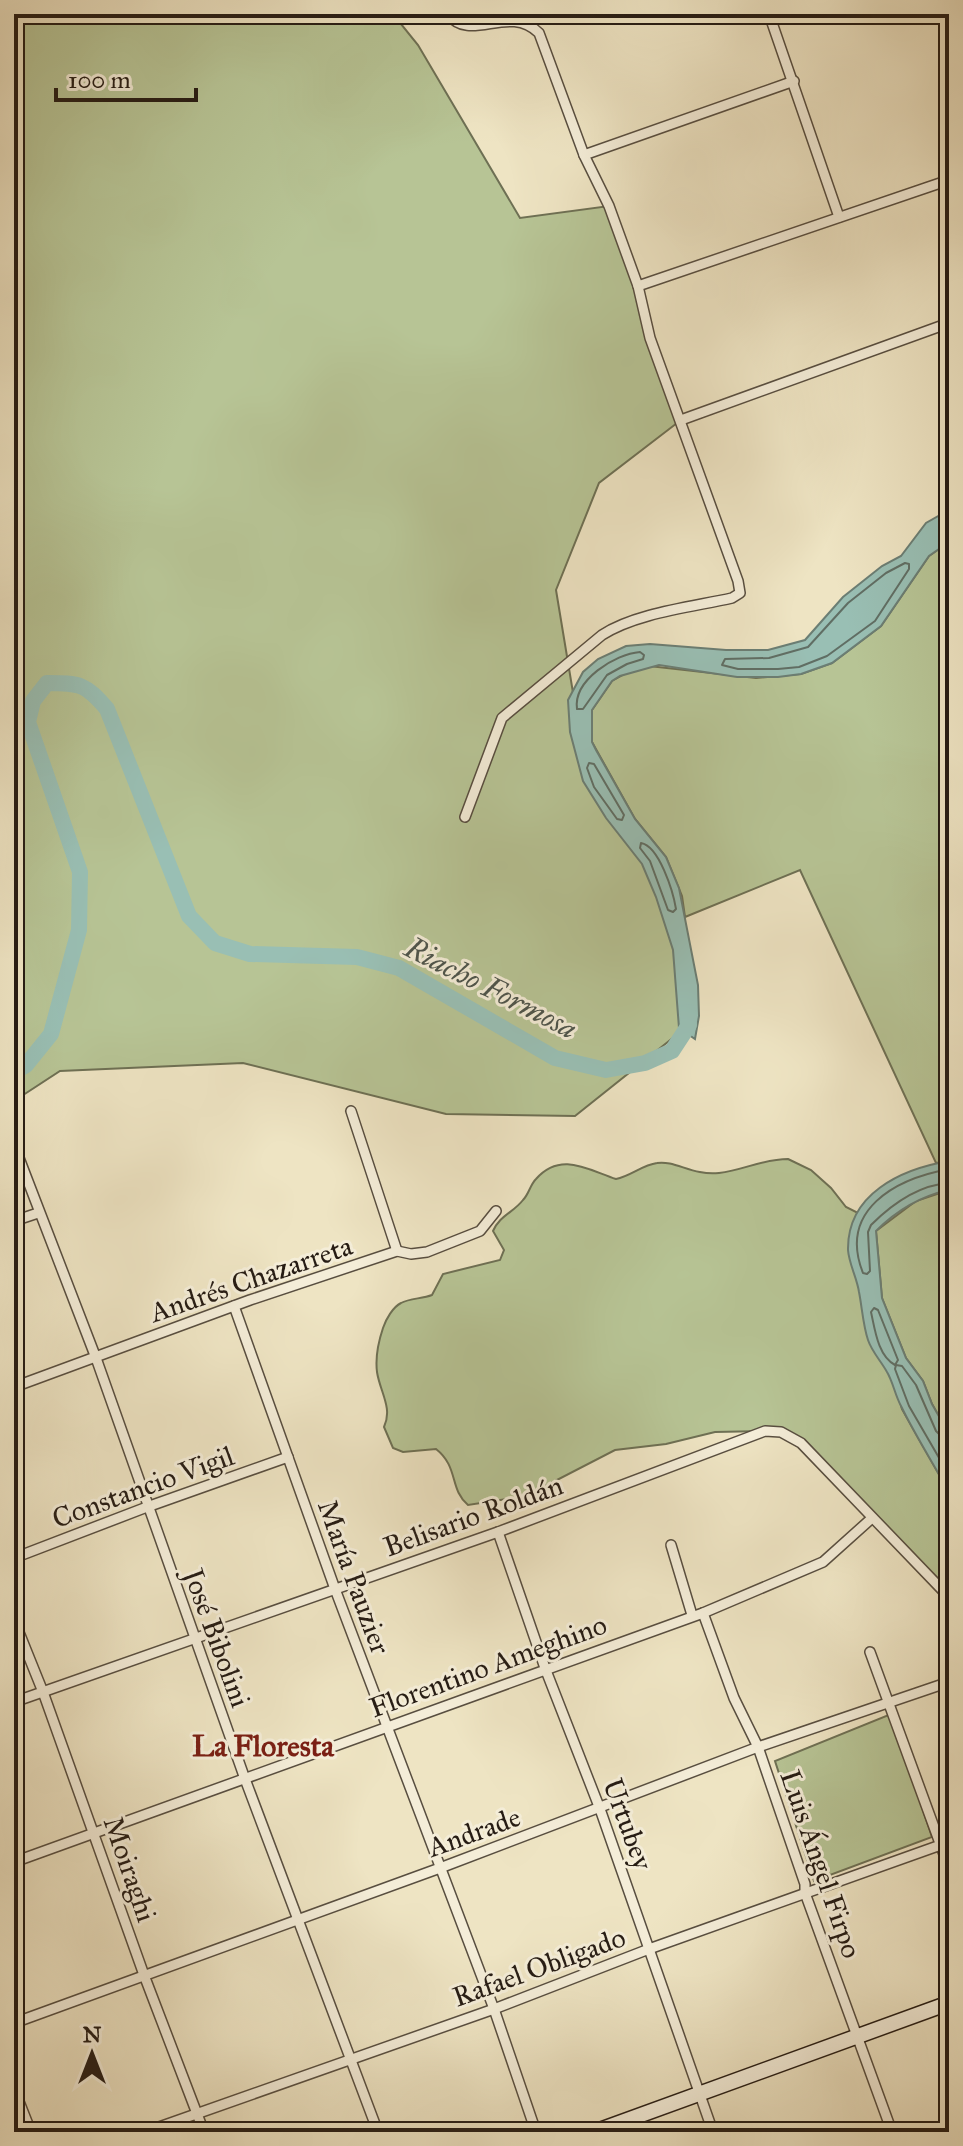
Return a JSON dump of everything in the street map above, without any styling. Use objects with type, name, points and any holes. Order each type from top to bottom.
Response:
[{"type":"main road","points":[[594,2132],[949,2003]]},
{"type":"street","points":[[448,14],[461,25],[520,21],[531,25],[539,33],[584,155],[609,206],[638,286],[650,338],[740,593],[732,598],[614,627],[602,635],[502,718],[465,817]]},
{"type":"street","points":[[769,14],[839,217]]},
{"type":"street","points":[[584,155],[794,81]]},
{"type":"street","points":[[638,286],[949,180]]},
{"type":"street","points":[[681,420],[949,323]]},
{"type":"street","points":[[351,1111],[397,1251]]},
{"type":"street","name":"José Bibolini","points":[[19,1158],[96,1358],[245,1779],[378,2132]]},
{"type":"street","name":"Andrés Chazarreta","points":[[14,1387],[234,1306],[397,1251],[411,1254],[427,1252],[480,1231],[496,1211]]},
{"type":"street","points":[[14,1221],[38,1213]]},
{"type":"street","name":"María Pauzier","points":[[234,1306],[335,1589],[494,2009],[536,2132]]},
{"type":"street","name":"Belisario Roldán","points":[[14,1702],[498,1532],[765,1431],[781,1432],[801,1443],[872,1518]]},
{"type":"street","name":"Constancio Vigil","points":[[14,1558],[288,1457]]},
{"type":"street","points":[[872,1518],[949,1597]]},
{"type":"street","name":"Florentino Ameghino","points":[[14,1862],[703,1613],[823,1562],[872,1518]]},
{"type":"street","name":"Urtubey","points":[[498,1532],[545,1668],[600,1809],[713,2132]]},
{"type":"street","points":[[671,1545],[692,1615]]},
{"type":"street","name":"Luis Ángel Firpo","points":[[703,1613],[734,1698],[758,1747],[805,1884],[805,1893],[892,2132]]},
{"type":"street","name":"Moiraghi","points":[[14,1620],[204,2132]]},
{"type":"street","points":[[870,1652],[945,1843],[949,1868]]},
{"type":"street","name":"Andrade","points":[[14,2023],[600,1809],[758,1747],[949,1682]]},
{"type":"street","name":"Rafael Obligado","points":[[145,2132],[494,2009],[649,1949],[945,1843]]},
{"type":"street","points":[[14,2089],[31,2132]]},
{"type":"green space","points":[[14,14],[393,14],[418,45],[520,218],[609,206],[681,420],[599,483],[556,590],[581,741],[661,881],[689,1025],[575,1116],[446,1114],[243,1063],[60,1071],[14,1101]]},
{"type":"green space","points":[[949,542],[949,1161],[936,1163],[800,870],[685,917],[682,896],[666,857],[635,819],[592,742],[592,710],[612,681],[630,671],[649,666],[756,678],[801,674],[832,663],[881,626],[929,556]]},
{"type":"green space","points":[[788,1159],[811,1170],[846,1207],[870,1219],[860,1252],[902,1409],[949,1492],[949,1597],[802,1443],[765,1431],[715,1432],[666,1444],[615,1450],[526,1496],[468,1505],[458,1492],[448,1463],[436,1449],[403,1452],[393,1448],[384,1427],[387,1407],[376,1366],[378,1344],[388,1317],[401,1303],[432,1295],[443,1274],[500,1260],[504,1250],[493,1231],[545,1171],[565,1164],[575,1165],[616,1179],[657,1163],[710,1173]]},
{"type":"green space","points":[[949,1190],[949,1434],[923,1381],[906,1358],[882,1298],[876,1231],[916,1201]]},
{"type":"green space","points":[[891,1714],[932,1837],[814,1881],[775,1761]]},
{"type":"water","points":[[949,510],[949,542],[929,556],[881,626],[832,663],[801,674],[778,677],[737,677],[659,665],[612,681],[592,710],[592,742],[635,819],[666,857],[679,888],[698,985],[699,1016],[695,1039],[679,1028],[673,950],[642,864],[606,818],[583,781],[570,732],[568,700],[583,672],[598,659],[626,646],[650,644],[768,650],[805,640],[843,597],[882,566],[901,556],[926,523]]},
{"type":"water","points":[[949,1161],[949,1190],[910,1205],[876,1231],[882,1298],[906,1358],[923,1381],[949,1434],[949,1492],[906,1417],[891,1380],[870,1344],[848,1250],[850,1230],[867,1199],[913,1170]]},
{"type":"waterway","name":"Riacho Formosa","points":[[14,1072],[26,1065],[51,1034],[79,930],[80,872],[28,722],[33,701],[47,683],[82,687],[107,709],[189,916],[215,943],[250,954],[357,957],[399,968],[555,1058],[606,1070],[645,1063],[672,1051],[689,1025],[688,1012]]},
{"type":"district","name":"La Floresta","points":[[263,1746]]}]
